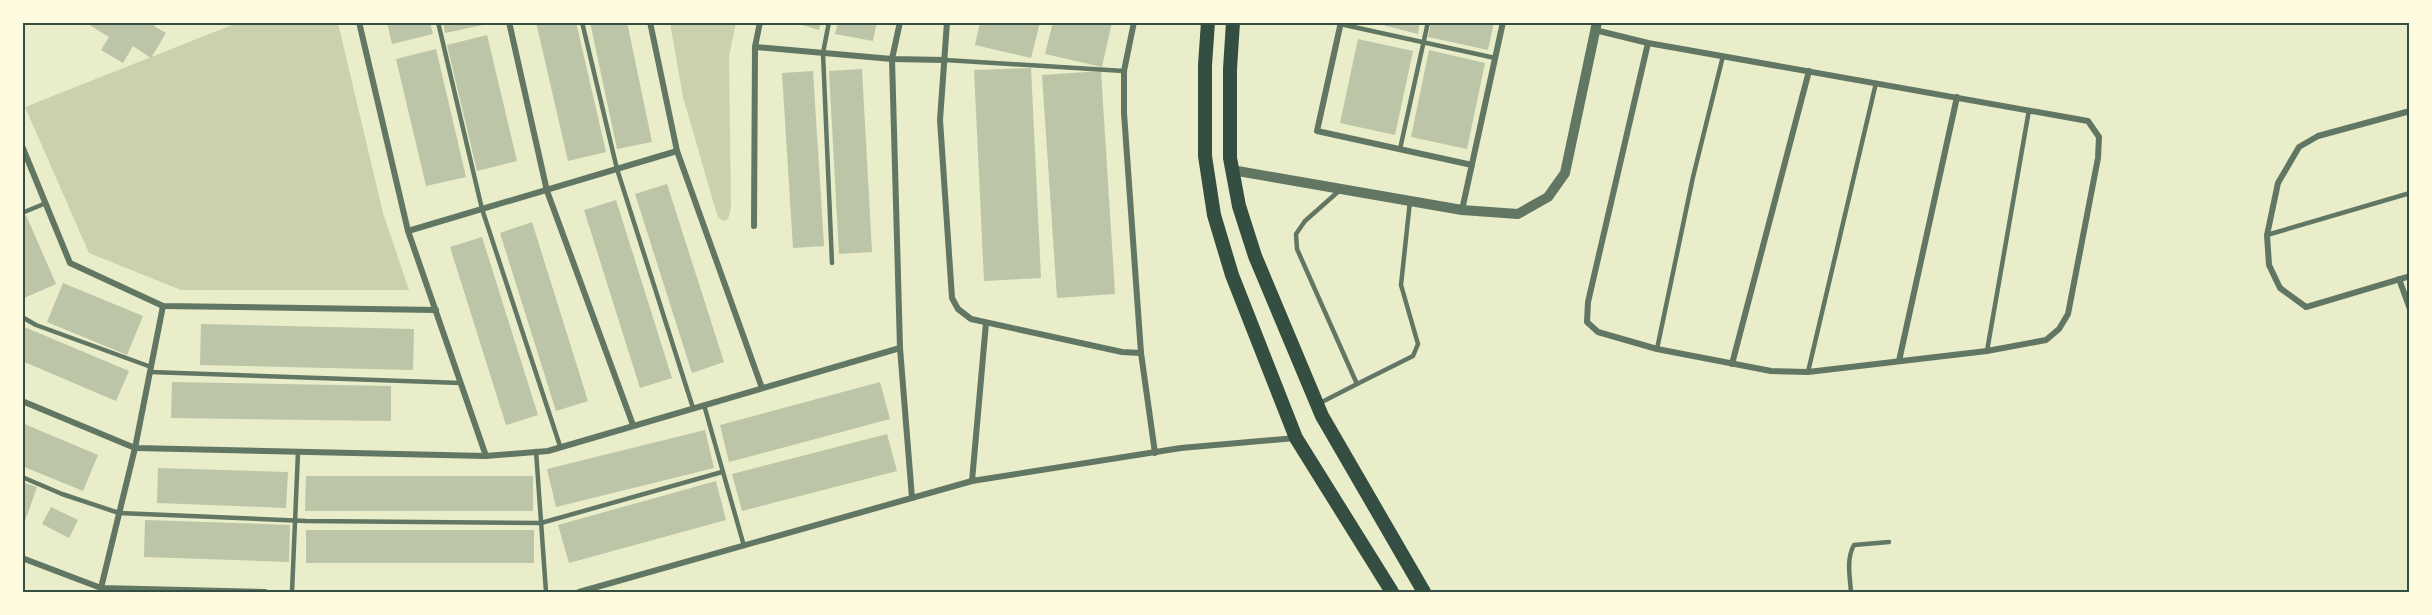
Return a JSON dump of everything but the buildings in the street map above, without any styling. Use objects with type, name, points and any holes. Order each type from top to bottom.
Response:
[{"type":"main road","points":[[1208,22],[1205,65],[1205,156],[1214,215],[1232,275],[1296,438],[1392,592]]},
{"type":"main road","points":[[1233,22],[1230,158],[1239,206],[1255,256],[1316,405],[1424,592]]},
{"type":"main road","points":[[1378,592],[1380,571]]},
{"type":"street","points":[[359,22],[408,231],[486,456]]},
{"type":"street","points":[[509,22],[547,191],[633,425]]},
{"type":"street","points":[[650,22],[677,151],[762,388]]},
{"type":"street","points":[[754,226],[755,47],[760,22]]},
{"type":"street","points":[[900,22],[892,59],[900,348],[912,498]]},
{"type":"street","points":[[947,22],[940,120],[952,298],[958,309],[971,320],[1122,352],[1142,353]]},
{"type":"street","points":[[1134,22],[1124,71],[1124,113],[1142,353],[1155,453]]},
{"type":"street","points":[[1462,210],[1503,22]]},
{"type":"street","points":[[1340,23],[1317,131],[1472,165]]},
{"type":"street","points":[[1232,170],[1462,210],[1518,214],[1548,197],[1564,173],[1596,26],[1648,43],[2088,121],[2099,136],[2098,158],[2068,314],[2060,329],[2046,340],[1987,351],[1808,372],[1771,371],[1732,364],[1657,349],[1598,332],[1587,322],[1588,302],[1648,43]]},
{"type":"street","points":[[755,47],[892,59],[945,60]]},
{"type":"street","points":[[1732,364],[1809,71]]},
{"type":"street","points":[[1899,361],[1957,97]]},
{"type":"street","points":[[2409,111],[2318,136],[2299,147],[2278,183],[2267,235],[2270,265],[2280,288],[2306,307],[2409,276]]},
{"type":"street","points":[[22,146],[70,263],[163,306],[436,310]]},
{"type":"street","points":[[408,231],[677,151]]},
{"type":"street","points":[[2399,279],[2409,309]]},
{"type":"street","points":[[101,588],[135,448],[163,306]]},
{"type":"street","points":[[972,481],[986,322]]},
{"type":"street","points":[[22,401],[135,448],[486,456],[548,451],[900,348]]},
{"type":"street","points":[[579,592],[972,481],[1181,448],[1296,438]]},
{"type":"street","points":[[22,558],[101,588],[265,592]]},
{"type":"lane","points":[[438,22],[482,209],[560,446]]},
{"type":"lane","points":[[582,22],[617,169],[693,408]]},
{"type":"lane","points":[[829,22],[823,53],[832,263]]},
{"type":"lane","points":[[1400,149],[1428,22]]},
{"type":"lane","points":[[1340,23],[1495,58]]},
{"type":"lane","points":[[1657,349],[1693,177],[1723,56]]},
{"type":"lane","points":[[945,60],[1124,71]]},
{"type":"lane","points":[[1808,372],[1876,83]]},
{"type":"lane","points":[[1987,351],[2029,110]]},
{"type":"lane","points":[[1342,189],[1305,221],[1296,234],[1297,249],[1357,384]]},
{"type":"lane","points":[[2267,235],[2409,193]]},
{"type":"lane","points":[[1316,405],[1413,356],[1418,344],[1401,285],[1410,201]]},
{"type":"lane","points":[[22,213],[46,203]]},
{"type":"lane","points":[[22,317],[36,325],[151,370],[461,383]]},
{"type":"lane","points":[[704,405],[744,546]]},
{"type":"lane","points":[[536,451],[546,592]]},
{"type":"lane","points":[[292,592],[298,452]]},
{"type":"lane","points":[[22,477],[62,494],[119,513],[295,520],[541,523],[722,472]]},
{"type":"lane","points":[[1851,592],[1849,565],[1850,552],[1854,545],[1889,542]]},
{"type":"green space","points":[[237,23],[338,23],[383,213],[409,290],[181,290],[89,253],[25,107]]},
{"type":"green space","points":[[670,23],[736,23],[729,56],[731,208],[728,219],[723,221],[718,217],[683,97]]}]
